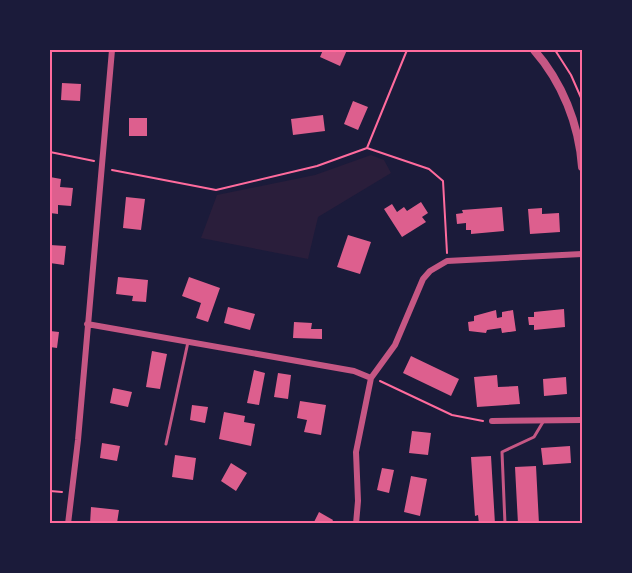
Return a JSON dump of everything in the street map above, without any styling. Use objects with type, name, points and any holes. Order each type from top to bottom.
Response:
[{"type":"street","points":[[68,524],[112,50]]},
{"type":"street","points":[[534,50],[558,84],[568,104],[582,167]]},
{"type":"street","points":[[356,524],[358,501],[356,452],[371,378],[395,345],[423,279],[430,271],[447,261],[582,254]]},
{"type":"street","points":[[87,324],[354,371],[371,378]]},
{"type":"street","points":[[492,421],[582,420]]},
{"type":"lane","points":[[166,444],[188,342]]},
{"type":"lane","points":[[506,524],[502,452],[534,438],[544,421]]},
{"type":"path","points":[[367,148],[407,50]]},
{"type":"path","points":[[555,50],[571,75],[582,100]]},
{"type":"path","points":[[50,152],[102,166],[216,190],[317,166],[367,148],[429,169],[443,181],[447,261]]},
{"type":"path","points":[[371,378],[406,392],[452,416],[492,421]]},
{"type":"path","points":[[50,491],[71,493]]},
{"type":"shaded area","points":[[371,155],[384,160],[391,173],[318,217],[308,259],[201,238],[217,195],[315,175]]},
{"type":"building","points":[[323,50],[347,50],[340,66],[320,57]]},
{"type":"building","points":[[62,83],[81,84],[80,101],[61,100]]},
{"type":"building","points":[[353,101],[368,107],[358,130],[344,124]]},
{"type":"building","points":[[323,115],[325,131],[293,135],[291,119]]},
{"type":"building","points":[[129,118],[147,118],[147,136],[129,136]]},
{"type":"building","points":[[50,177],[61,179],[60,187],[73,188],[71,206],[58,205],[58,214],[50,213]]},
{"type":"building","points":[[126,197],[145,199],[141,230],[123,228]]},
{"type":"building","points":[[421,202],[428,213],[422,217],[426,222],[402,237],[384,209],[392,204],[397,212],[404,207],[407,211]]},
{"type":"building","points":[[502,207],[504,231],[471,234],[471,230],[466,230],[466,223],[457,224],[456,214],[463,213],[462,210]]},
{"type":"building","points":[[542,208],[542,214],[559,213],[560,232],[530,234],[528,209]]},
{"type":"building","points":[[348,235],[371,242],[360,274],[337,267]]},
{"type":"building","points":[[50,245],[66,246],[64,265],[50,263]]},
{"type":"building","points":[[118,277],[148,280],[146,302],[132,301],[133,296],[116,294]]},
{"type":"building","points":[[189,277],[220,288],[208,322],[196,318],[201,303],[182,296]]},
{"type":"building","points":[[228,307],[255,314],[250,330],[224,323]]},
{"type":"building","points":[[564,309],[565,327],[534,330],[534,325],[529,325],[528,317],[534,317],[534,312]]},
{"type":"building","points":[[496,310],[497,318],[502,317],[502,312],[513,310],[516,331],[502,333],[501,328],[487,330],[486,333],[469,331],[468,322],[474,321],[474,316]]},
{"type":"building","points":[[294,322],[312,323],[311,329],[322,329],[322,339],[293,338]]},
{"type":"building","points":[[50,331],[59,332],[57,348],[50,347]]},
{"type":"building","points":[[152,351],[167,354],[160,389],[146,387]]},
{"type":"building","points":[[411,356],[459,379],[451,396],[403,373]]},
{"type":"building","points":[[254,370],[265,373],[259,405],[247,403]]},
{"type":"building","points":[[278,373],[291,375],[288,399],[274,397]]},
{"type":"building","points":[[497,375],[498,387],[518,386],[520,404],[477,407],[474,377]]},
{"type":"building","points":[[566,377],[567,394],[544,396],[543,379]]},
{"type":"building","points":[[113,388],[132,392],[128,407],[110,403]]},
{"type":"building","points":[[300,401],[326,405],[321,435],[304,432],[307,420],[297,418]]},
{"type":"building","points":[[192,405],[208,407],[205,423],[190,420]]},
{"type":"building","points":[[224,412],[245,416],[244,422],[255,424],[251,446],[219,439]]},
{"type":"building","points":[[412,431],[431,433],[428,455],[409,453]]},
{"type":"building","points":[[102,443],[120,446],[117,461],[100,458]]},
{"type":"building","points":[[570,446],[571,463],[543,465],[541,448]]},
{"type":"building","points":[[175,455],[196,458],[193,480],[172,477]]},
{"type":"building","points":[[491,456],[495,524],[479,524],[478,515],[475,516],[471,457]]},
{"type":"building","points":[[231,463],[247,473],[236,491],[221,481]]},
{"type":"building","points":[[536,466],[539,524],[518,524],[515,467]]},
{"type":"building","points":[[382,468],[394,470],[389,493],[377,490]]},
{"type":"building","points":[[411,476],[427,479],[420,516],[404,512]]},
{"type":"building","points":[[91,507],[119,510],[117,523],[90,524]]},
{"type":"building","points":[[319,512],[333,520],[331,524],[313,524]]}]
